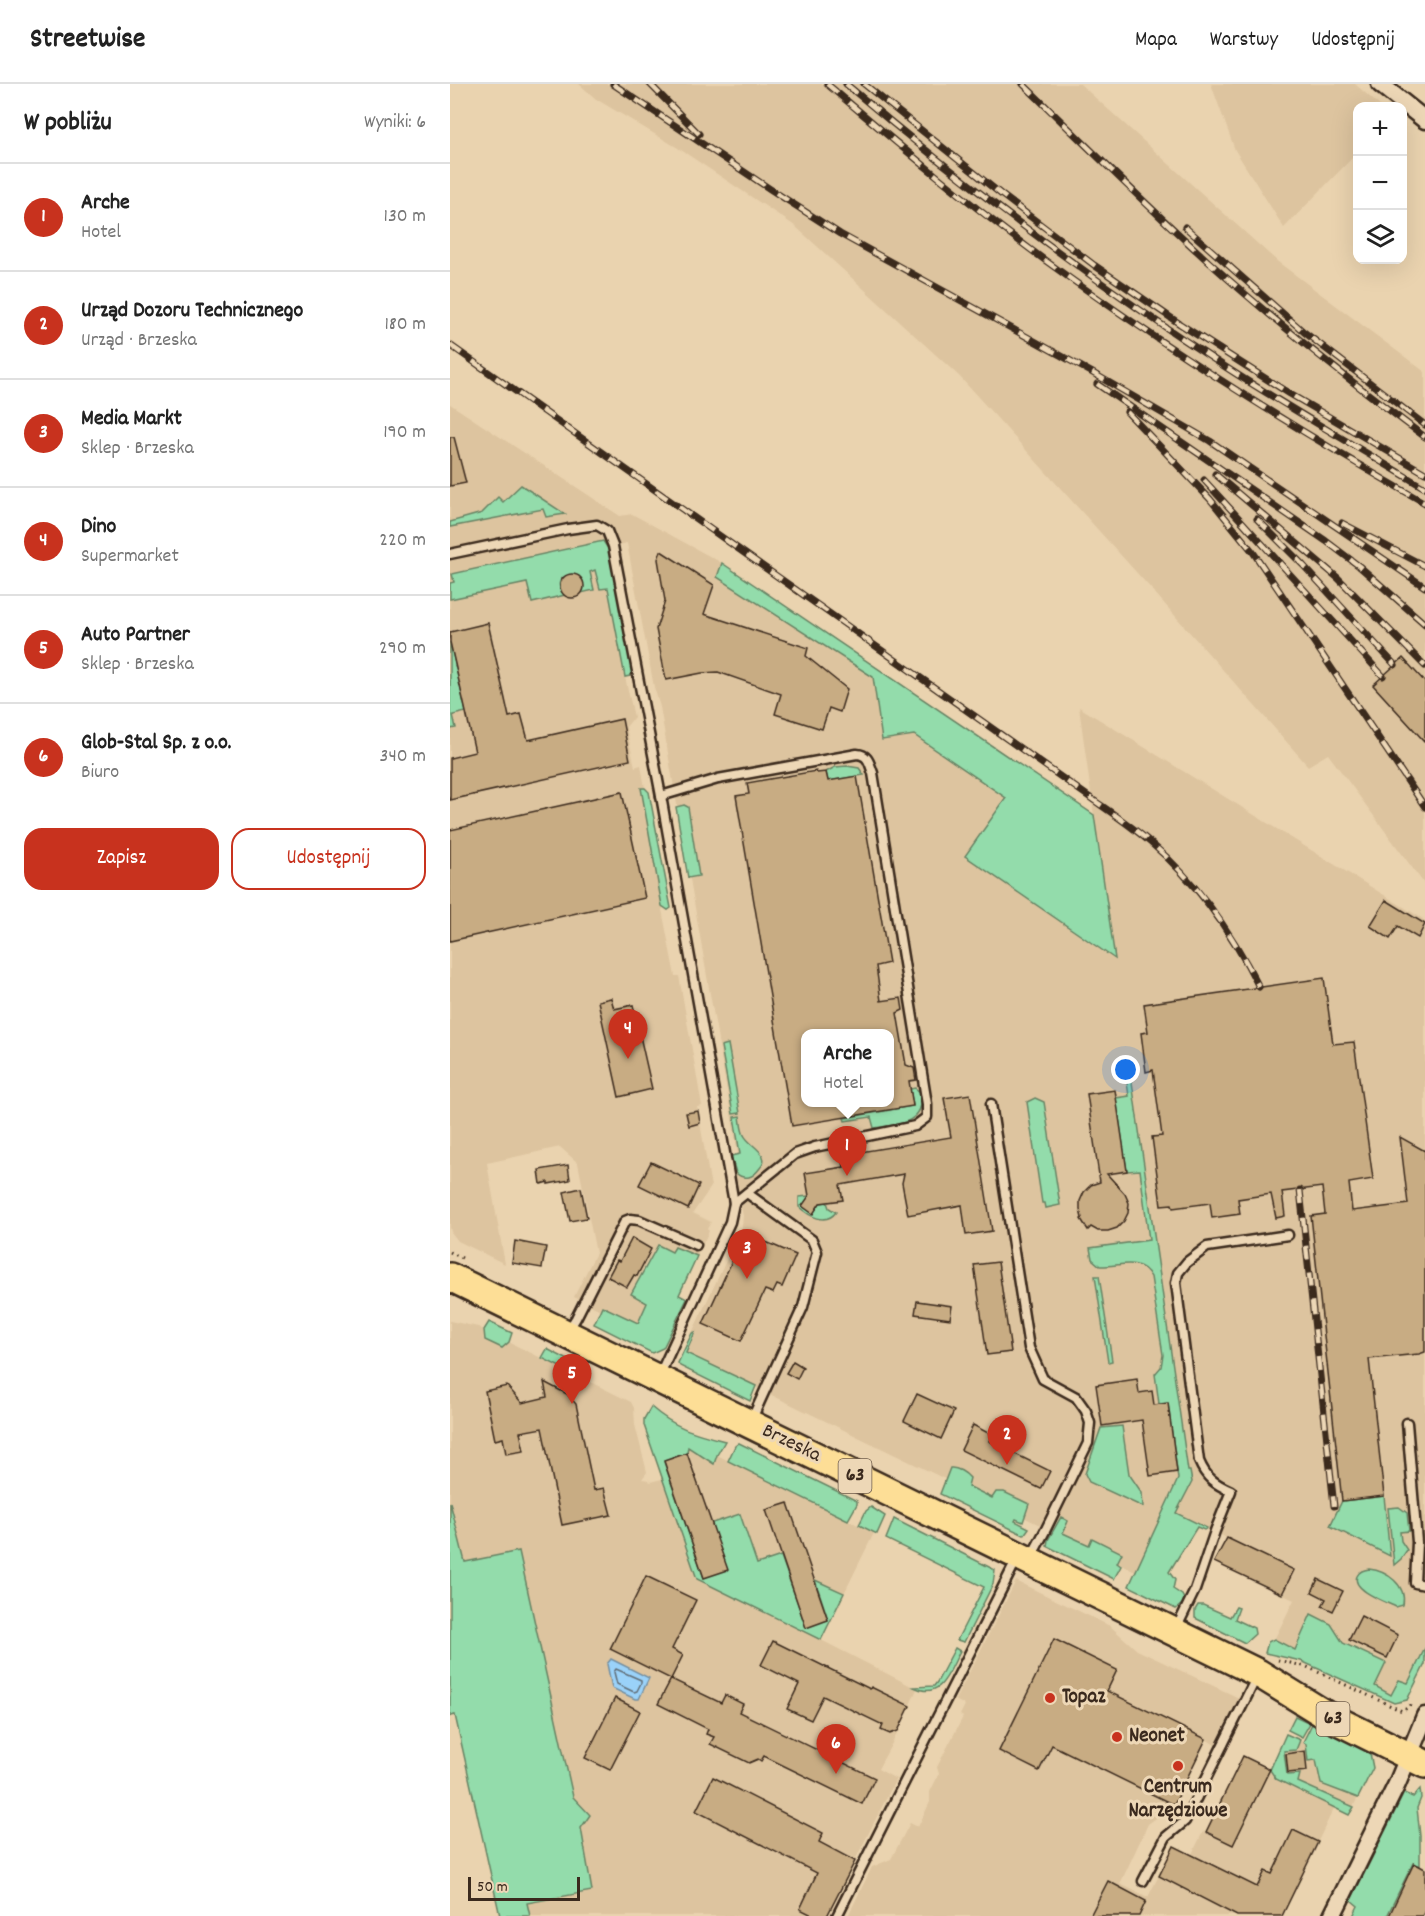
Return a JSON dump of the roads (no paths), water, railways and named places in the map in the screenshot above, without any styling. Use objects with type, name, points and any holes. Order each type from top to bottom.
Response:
[{"type":"main road","name":"Brzeska","points":[[450,1277],[1260,1673],[1333,1700],[1420,1744]]},
{"type":"street","points":[[1380,84],[1425,120]]},
{"type":"street","points":[[1332,1916],[1397,1784],[1420,1744]]},
{"type":"lane","points":[[450,554],[597,525],[607,531],[614,546],[662,796],[734,1203],[730,1222],[657,1379]]},
{"type":"lane","points":[[662,796],[718,779],[858,754],[867,757],[873,773],[927,1117],[915,1126],[815,1147],[795,1154],[734,1203]]},
{"type":"lane","points":[[837,1916],[1023,1558],[1046,1529],[1088,1443],[1090,1423],[1086,1411],[1076,1397],[1043,1379],[1029,1348],[991,1104]]},
{"type":"lane","points":[[747,1192],[812,1240],[817,1252],[803,1307],[750,1424]]},
{"type":"lane","points":[[566,1334],[625,1221],[639,1220],[696,1245]]},
{"type":"lane","points":[[1175,1631],[1195,1590],[1231,1491],[1215,1484],[1204,1473],[1199,1461],[1176,1283],[1178,1273],[1187,1262],[1206,1247],[1288,1235]]},
{"type":"lane","points":[[1407,1423],[1417,1542],[1415,1583],[1425,1585]]},
{"type":"lane","points":[[1143,1881],[1166,1837],[1185,1821],[1260,1673]]},
{"type":"water","points":[[611,1659],[649,1678],[639,1699],[612,1688],[607,1664]]},
{"type":"railway","points":[[613,84],[840,234],[1091,372],[1210,441],[1425,587]]},
{"type":"railway","points":[[650,84],[699,134]]},
{"type":"railway","points":[[827,84],[990,218],[1092,294],[1232,387],[1425,503]]},
{"type":"railway","points":[[846,84],[938,160],[1128,302],[1251,384],[1425,488]]},
{"type":"railway","points":[[864,84],[1002,195],[1094,265],[1180,324],[1290,394],[1425,473]]},
{"type":"railway","points":[[1023,84],[1162,219],[1262,309],[1425,437]]},
{"type":"railway","points":[[1185,227],[1304,332],[1425,425]]},
{"type":"railway","points":[[450,345],[1137,831],[1168,858],[1199,892],[1225,928],[1259,987]]},
{"type":"railway","points":[[1097,384],[1326,541],[1359,566],[1425,624]]},
{"type":"railway","points":[[1127,412],[1210,499],[1253,552],[1425,807]]},
{"type":"railway","points":[[1215,474],[1338,578],[1425,666]]},
{"type":"railway","points":[[1204,480],[1383,676]]},
{"type":"railway","points":[[1257,519],[1303,565],[1395,665]]},
{"type":"railway","points":[[1342,523],[1425,566]]},
{"type":"railway","points":[[1300,1190],[1334,1506]]},
{"type":"place","name":"Dino","points":[[628,1059]]},
{"type":"place","name":"Arche","points":[[847,1176]]},
{"type":"place","name":"Media Markt","points":[[747,1279]]},
{"type":"place","name":"Auto Partner","points":[[572,1404]]},
{"type":"place","name":"Urząd Dozoru Technicznego","points":[[1007,1465]]},
{"type":"place","name":"Topaz","points":[[1050,1698]]},
{"type":"place","name":"Neonet","points":[[1117,1737]]},
{"type":"place","name":"Centrum Narzędziowe","points":[[1178,1766]]},
{"type":"place","name":"Glob-Stal Sp. z o.o.","points":[[836,1774]]}]
